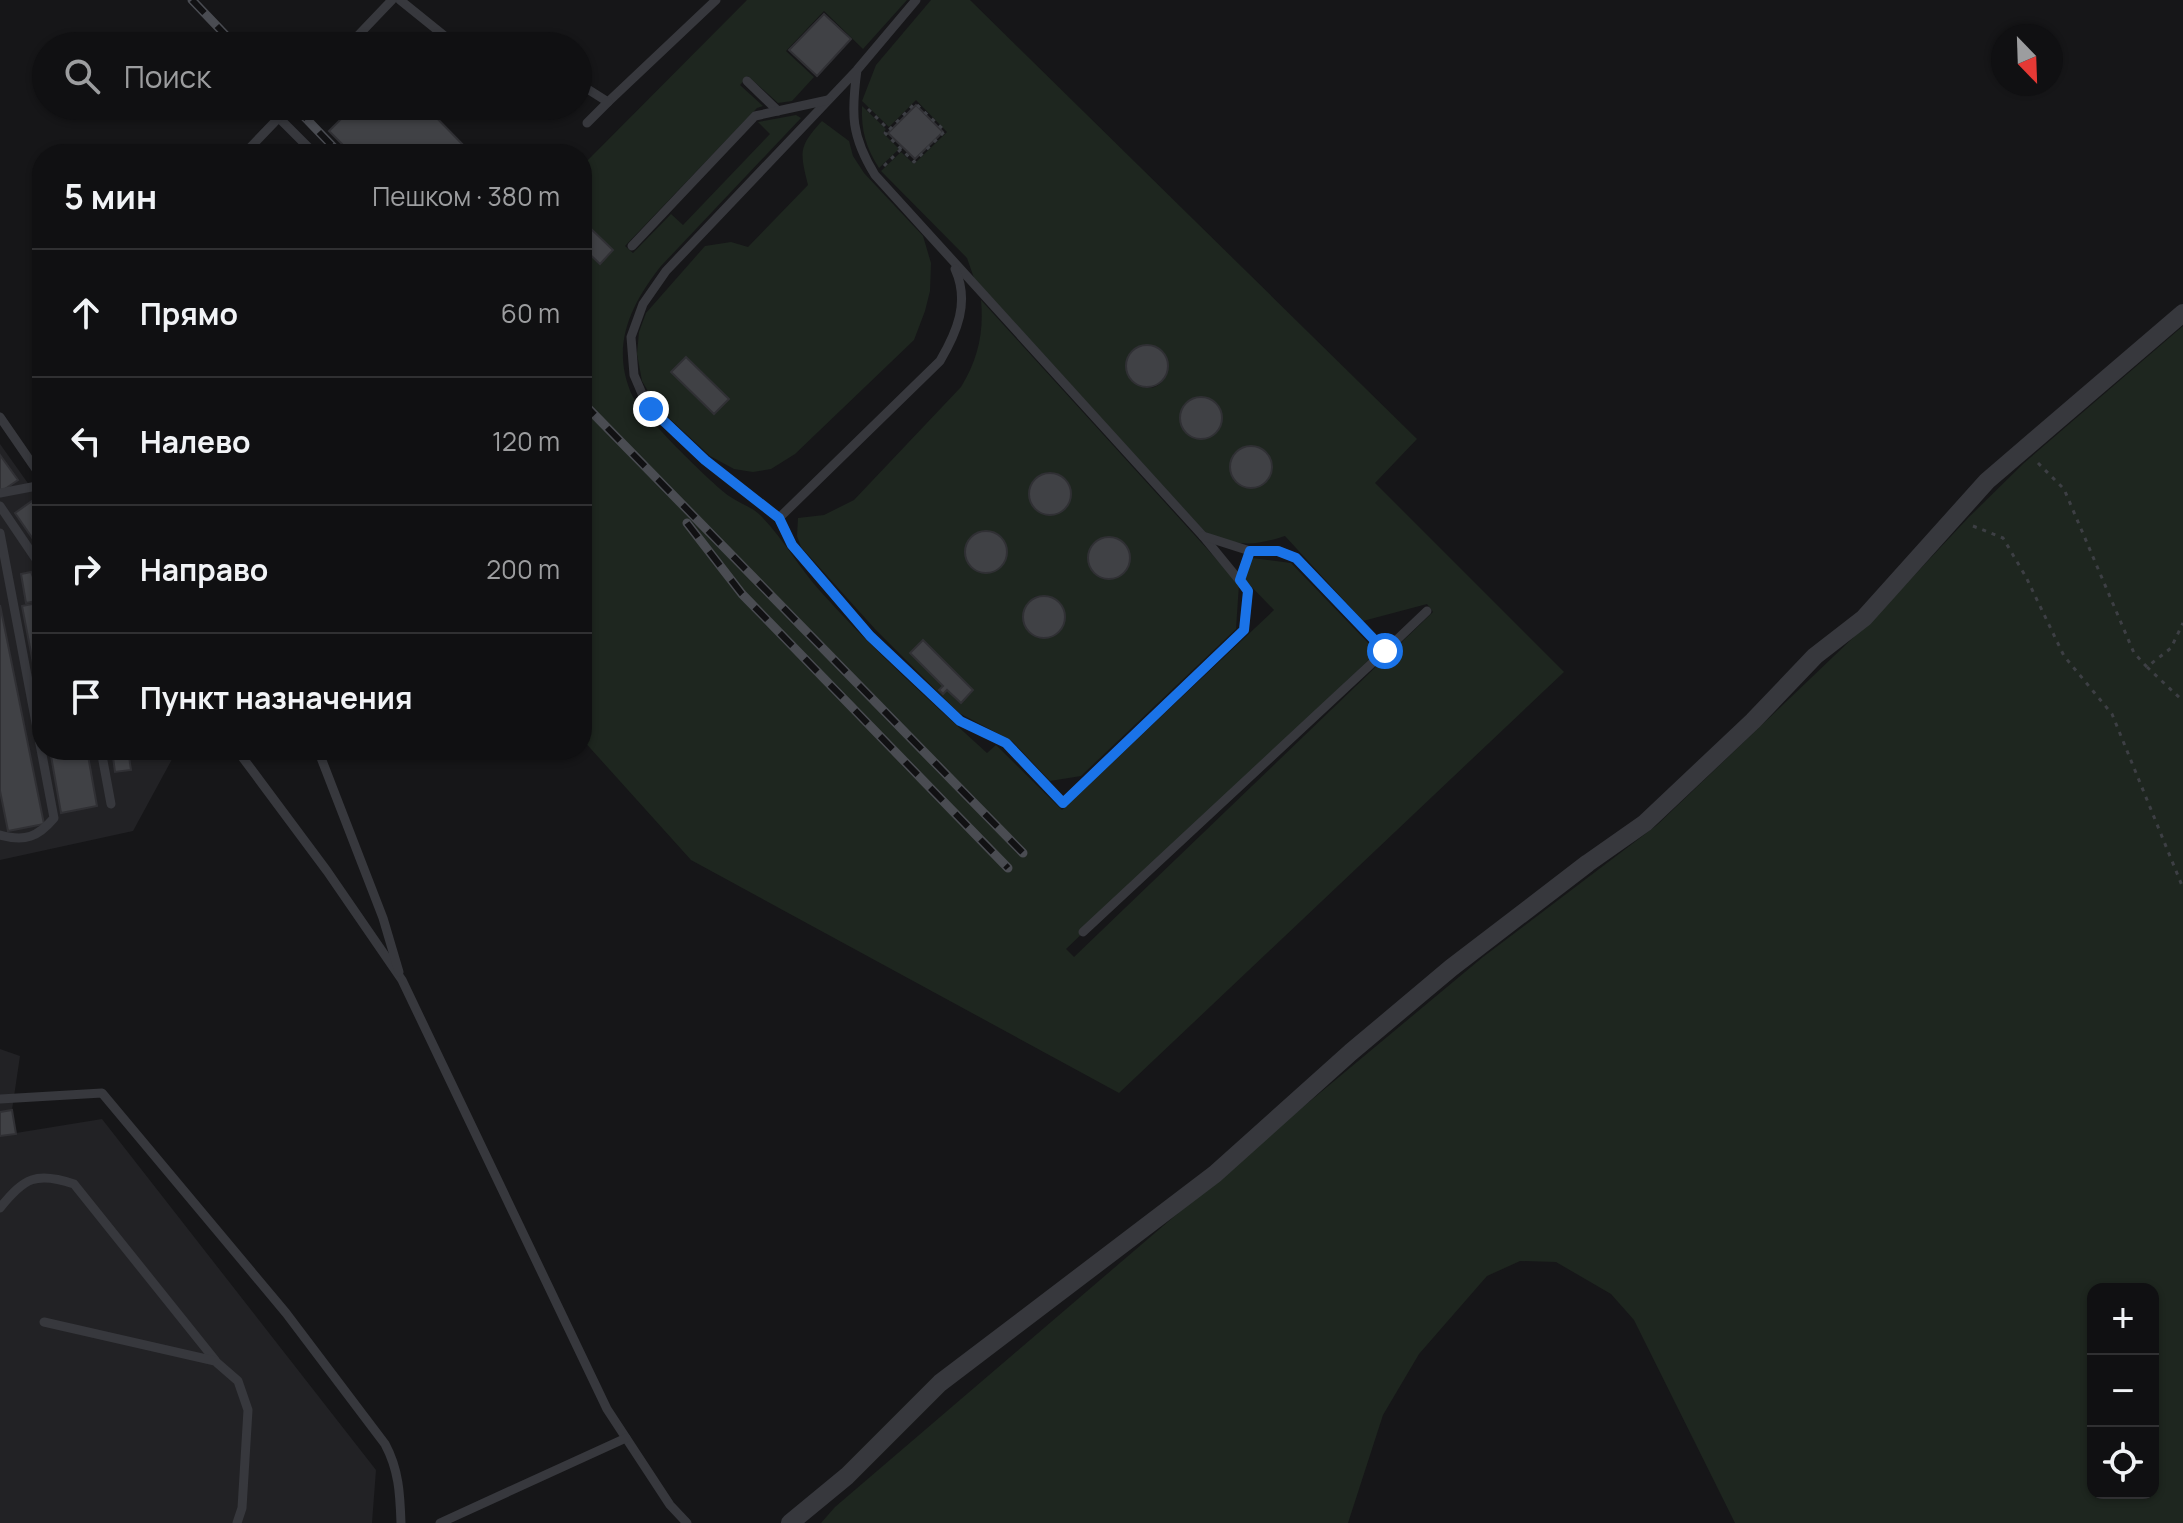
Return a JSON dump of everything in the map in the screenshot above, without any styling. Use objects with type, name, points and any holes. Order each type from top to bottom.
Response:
[{"type":"street","points":[[790,1523],[847,1476],[940,1383],[1215,1174],[1351,1052],[1451,968],[1645,823],[1753,721],[1815,656],[1864,618],[1987,481],[2183,313]]},
{"type":"lane","points":[[361,32],[392,0]]},
{"type":"lane","points":[[400,0],[440,32]]},
{"type":"lane","points":[[592,118],[716,0]]},
{"type":"lane","points":[[857,70],[852,110],[857,141],[875,175],[1203,536],[1248,591],[1244,630],[1063,803],[1006,743],[960,721],[870,636],[792,545],[779,518],[705,460],[646,403],[634,375],[631,337],[643,304],[666,271],[857,70],[916,0]]},
{"type":"lane","points":[[747,81],[778,111]]},
{"type":"lane","points":[[592,92],[608,102]]},
{"type":"lane","points":[[632,246],[755,116],[828,100]]},
{"type":"lane","points":[[254,144],[277,120]]},
{"type":"lane","points":[[281,120],[305,144]]},
{"type":"lane","points":[[587,123],[590,120]]},
{"type":"lane","points":[[779,518],[940,361],[954,337],[962,311],[961,282],[951,259]]},
{"type":"lane","points":[[0,417],[32,463]]},
{"type":"lane","points":[[0,493],[32,487]]},
{"type":"lane","points":[[0,506],[32,553]]},
{"type":"lane","points":[[0,533],[32,702]]},
{"type":"lane","points":[[1203,536],[1250,551],[1278,551],[1296,558],[1385,651]]},
{"type":"lane","points":[[1240,580],[1250,551]]},
{"type":"lane","points":[[1083,932],[1427,611]]},
{"type":"lane","points":[[0,835],[29,839],[42,832],[54,818],[43,760]]},
{"type":"lane","points":[[103,760],[111,804]]},
{"type":"lane","points":[[244,760],[327,871],[402,980]]},
{"type":"lane","points":[[322,760],[383,918],[402,980],[607,1409],[670,1505],[687,1523]]},
{"type":"lane","points":[[0,1099],[102,1093],[286,1313],[385,1444],[395,1462],[400,1487],[401,1523]]},
{"type":"lane","points":[[0,1208],[19,1184],[33,1179],[56,1178],[74,1184],[215,1361],[238,1381],[248,1410],[242,1508],[237,1523]]},
{"type":"lane","points":[[44,1322],[215,1361]]},
{"type":"lane","points":[[440,1523],[626,1438]]},
{"type":"path","points":[[854,95],[889,130]]},
{"type":"path","points":[[915,103],[945,131],[914,162],[885,133],[889,130],[915,103]]},
{"type":"path","points":[[875,175],[901,149]]},
{"type":"path","points":[[2024,449],[2064,489],[2134,653],[2183,701]]},
{"type":"path","points":[[1954,519],[2003,538],[2026,577],[2064,656],[2112,714],[2183,888]]},
{"type":"path","points":[[2147,667],[2171,648],[2183,623]]},
{"type":"shaded area","points":[[747,0],[907,0],[863,49],[824,11],[786,51],[814,77],[792,101],[778,103],[748,76],[740,85],[763,106],[757,108],[625,246],[633,253],[671,214],[683,225],[770,134],[758,122],[796,115],[801,118],[661,266],[641,295],[627,326],[623,360],[632,395],[638,404],[707,477],[729,496],[760,515],[805,573],[860,634],[987,753],[996,745],[1062,810],[1274,610],[1244,579],[1252,558],[1291,563],[1377,652],[1066,949],[1074,957],[1433,612],[1427,604],[1363,621],[1285,536],[1244,543],[1205,532],[974,278],[967,258],[881,171],[901,152],[914,164],[947,132],[916,100],[889,127],[862,101],[876,65],[931,0],[970,0],[1417,439],[1375,483],[1564,672],[1119,1093],[691,860],[592,750],[592,256],[600,264],[613,250],[592,230],[592,156]],"holes":[[[1148,345],[1162,351],[1168,365],[1166,375],[1158,385],[1148,388],[1131,378],[1127,359],[1133,350]],[[1198,397],[1217,404],[1222,416],[1218,431],[1204,439],[1189,436],[1181,419],[1183,408]],[[1247,447],[1263,450],[1271,462],[1264,484],[1255,488],[1238,484],[1232,477],[1230,467],[1234,454]]]},
{"type":"shaded area","points":[[862,106],[886,129],[883,133],[899,149],[879,168],[865,138]]},
{"type":"shaded area","points":[[822,121],[849,141],[853,156],[864,173],[923,236],[931,263],[930,291],[914,340],[795,454],[771,469],[753,472],[734,469],[710,456],[652,398],[642,381],[637,354],[639,332],[646,313],[705,246],[731,242],[748,247],[808,185],[803,150]],"holes":[[[686,357],[729,399],[715,414],[672,371]]]},
{"type":"shaded area","points":[[981,300],[1239,584],[1236,629],[1081,776],[1050,781],[1012,741],[959,713],[875,629],[801,547],[797,536],[798,518],[824,515],[854,500],[961,387],[978,345]],"holes":[[[1050,472],[1062,477],[1070,492],[1064,509],[1049,515],[1035,509],[1029,497],[1033,481]],[[983,531],[998,534],[1006,545],[1004,561],[990,573],[975,570],[967,559],[968,542]],[[1106,537],[1122,542],[1130,557],[1126,571],[1108,578],[1098,575],[1088,559],[1092,545]],[[1036,596],[1052,597],[1063,607],[1063,621],[1058,631],[1042,637],[1030,632],[1023,616],[1027,605]],[[922,640],[973,690],[960,703],[947,690],[942,694],[939,690],[943,686],[910,653]]]},
{"type":"shaded area","points":[[2183,326],[2183,1523],[1735,1523],[1634,1320],[1611,1294],[1556,1262],[1520,1261],[1487,1276],[1419,1354],[1383,1415],[1348,1523],[821,1523],[835,1507],[1267,1137],[1483,957],[1657,825],[1879,613],[2024,463]]},
{"type":"shaded area","points":[[0,444],[32,489],[32,760],[172,760],[133,831],[0,860]]},
{"type":"shaded area","points":[[0,1049],[20,1056],[12,1110],[16,1133],[102,1119],[376,1470],[372,1523],[0,1523]]},
{"type":"building","points":[[824,14],[851,39],[817,76],[789,50]]},
{"type":"building","points":[[916,105],[943,132],[915,159],[888,133]]},
{"type":"building","points":[[340,120],[439,120],[462,144],[342,144],[329,131]]},
{"type":"building","points":[[592,230],[613,250],[600,264],[592,256]]},
{"type":"building","points":[[1147,345],[1162,351],[1168,366],[1162,381],[1147,387],[1132,381],[1126,366],[1132,351]]},
{"type":"building","points":[[686,357],[729,399],[714,414],[671,372]]},
{"type":"building","points":[[1201,397],[1216,403],[1222,418],[1216,433],[1201,439],[1186,433],[1180,418],[1186,403]]},
{"type":"building","points":[[1251,446],[1266,452],[1272,467],[1266,482],[1251,488],[1236,482],[1230,467],[1236,452]]},
{"type":"building","points":[[0,455],[18,480],[2,491],[0,489]]},
{"type":"building","points":[[1050,473],[1065,479],[1071,494],[1065,509],[1050,515],[1035,509],[1029,494],[1035,479]]},
{"type":"building","points":[[32,501],[32,538],[15,513]]},
{"type":"building","points":[[986,531],[1001,537],[1007,552],[1001,567],[986,573],[971,567],[965,552],[971,537]]},
{"type":"building","points":[[1109,537],[1124,543],[1130,558],[1124,573],[1109,579],[1094,573],[1088,558],[1094,543]]},
{"type":"building","points":[[31,572],[32,602],[26,603],[21,574]]},
{"type":"building","points":[[1044,596],[1059,602],[1065,617],[1059,632],[1044,638],[1029,632],[1023,617],[1029,602]]},
{"type":"building","points":[[32,604],[32,658],[22,606]]},
{"type":"building","points":[[0,605],[44,824],[8,831],[0,791]]},
{"type":"building","points":[[923,640],[973,690],[961,703],[947,690],[943,694],[939,690],[943,686],[910,653]]},
{"type":"building","points":[[52,760],[89,760],[97,806],[61,813]]},
{"type":"building","points":[[113,760],[130,760],[131,770],[115,772]]},
{"type":"building","points":[[12,1110],[16,1134],[0,1136],[0,1112]]},
{"type":"railway","points":[[192,0],[223,32]]},
{"type":"railway","points":[[307,120],[330,144]]},
{"type":"railway","points":[[592,412],[1023,853]]},
{"type":"railway","points":[[687,523],[742,594],[1008,868]]},
{"type":"route","points":[[651,409],[705,460],[779,518],[792,545],[870,636],[960,721],[1006,743],[1063,803],[1244,630],[1248,591],[1240,580],[1250,551],[1286,552],[1296,558],[1385,651]]}]
